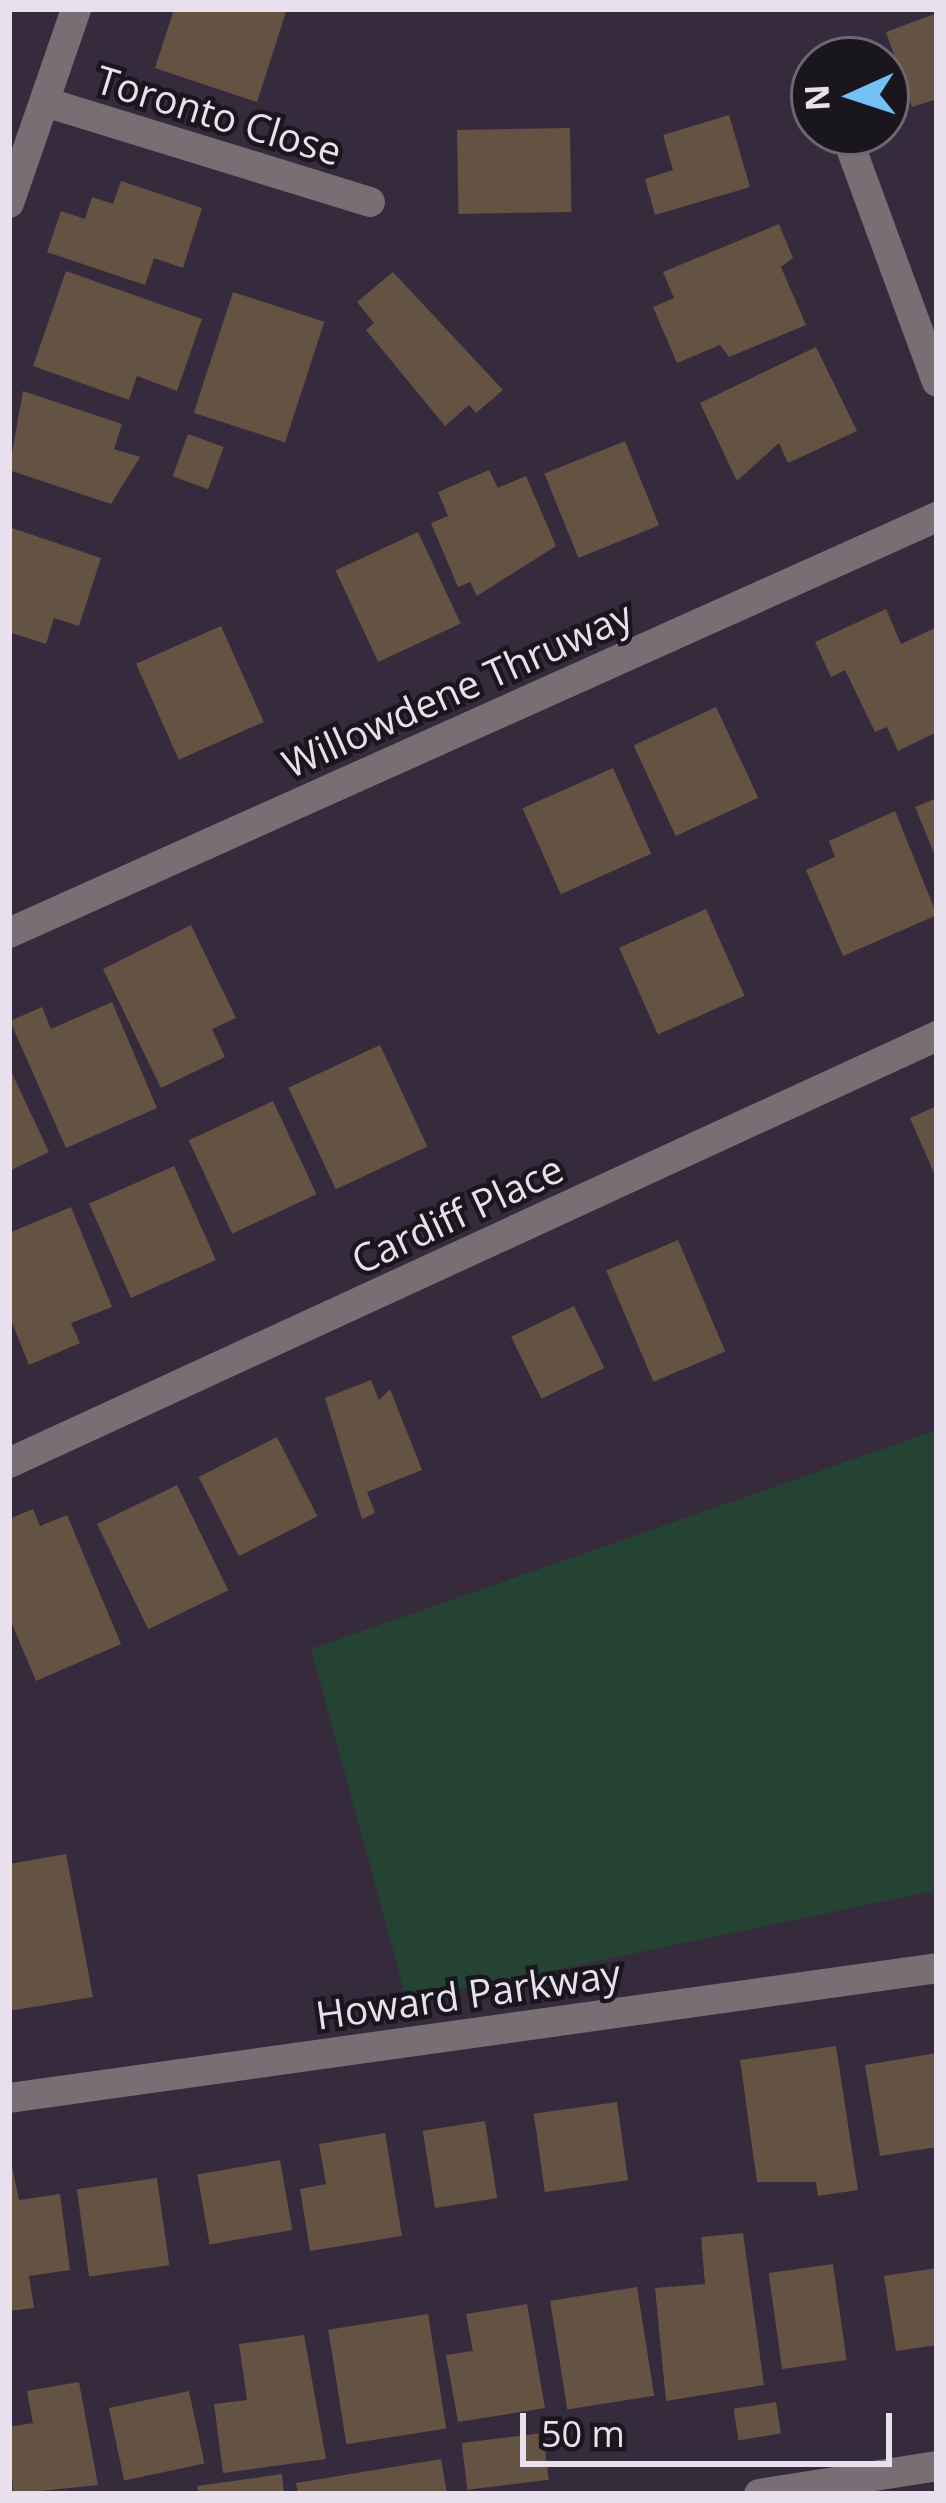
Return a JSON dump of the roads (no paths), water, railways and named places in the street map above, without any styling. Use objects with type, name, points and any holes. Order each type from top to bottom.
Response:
[{"type":"street","name":"Toronto Close","points":[[9,202],[76,9]]},
{"type":"street","name":"Toronto Close","points":[[45,102],[370,202]]},
{"type":"street","points":[[854,156],[937,382]]},
{"type":"street","name":"Willowdene Thruway","points":[[9,933],[937,517]]},
{"type":"street","name":"Cardiff Place","points":[[9,1463],[937,1036]]},
{"type":"street","name":"Howard Parkway","points":[[9,2098],[937,1968]]},
{"type":"street","points":[[759,2494],[937,2466]]}]
